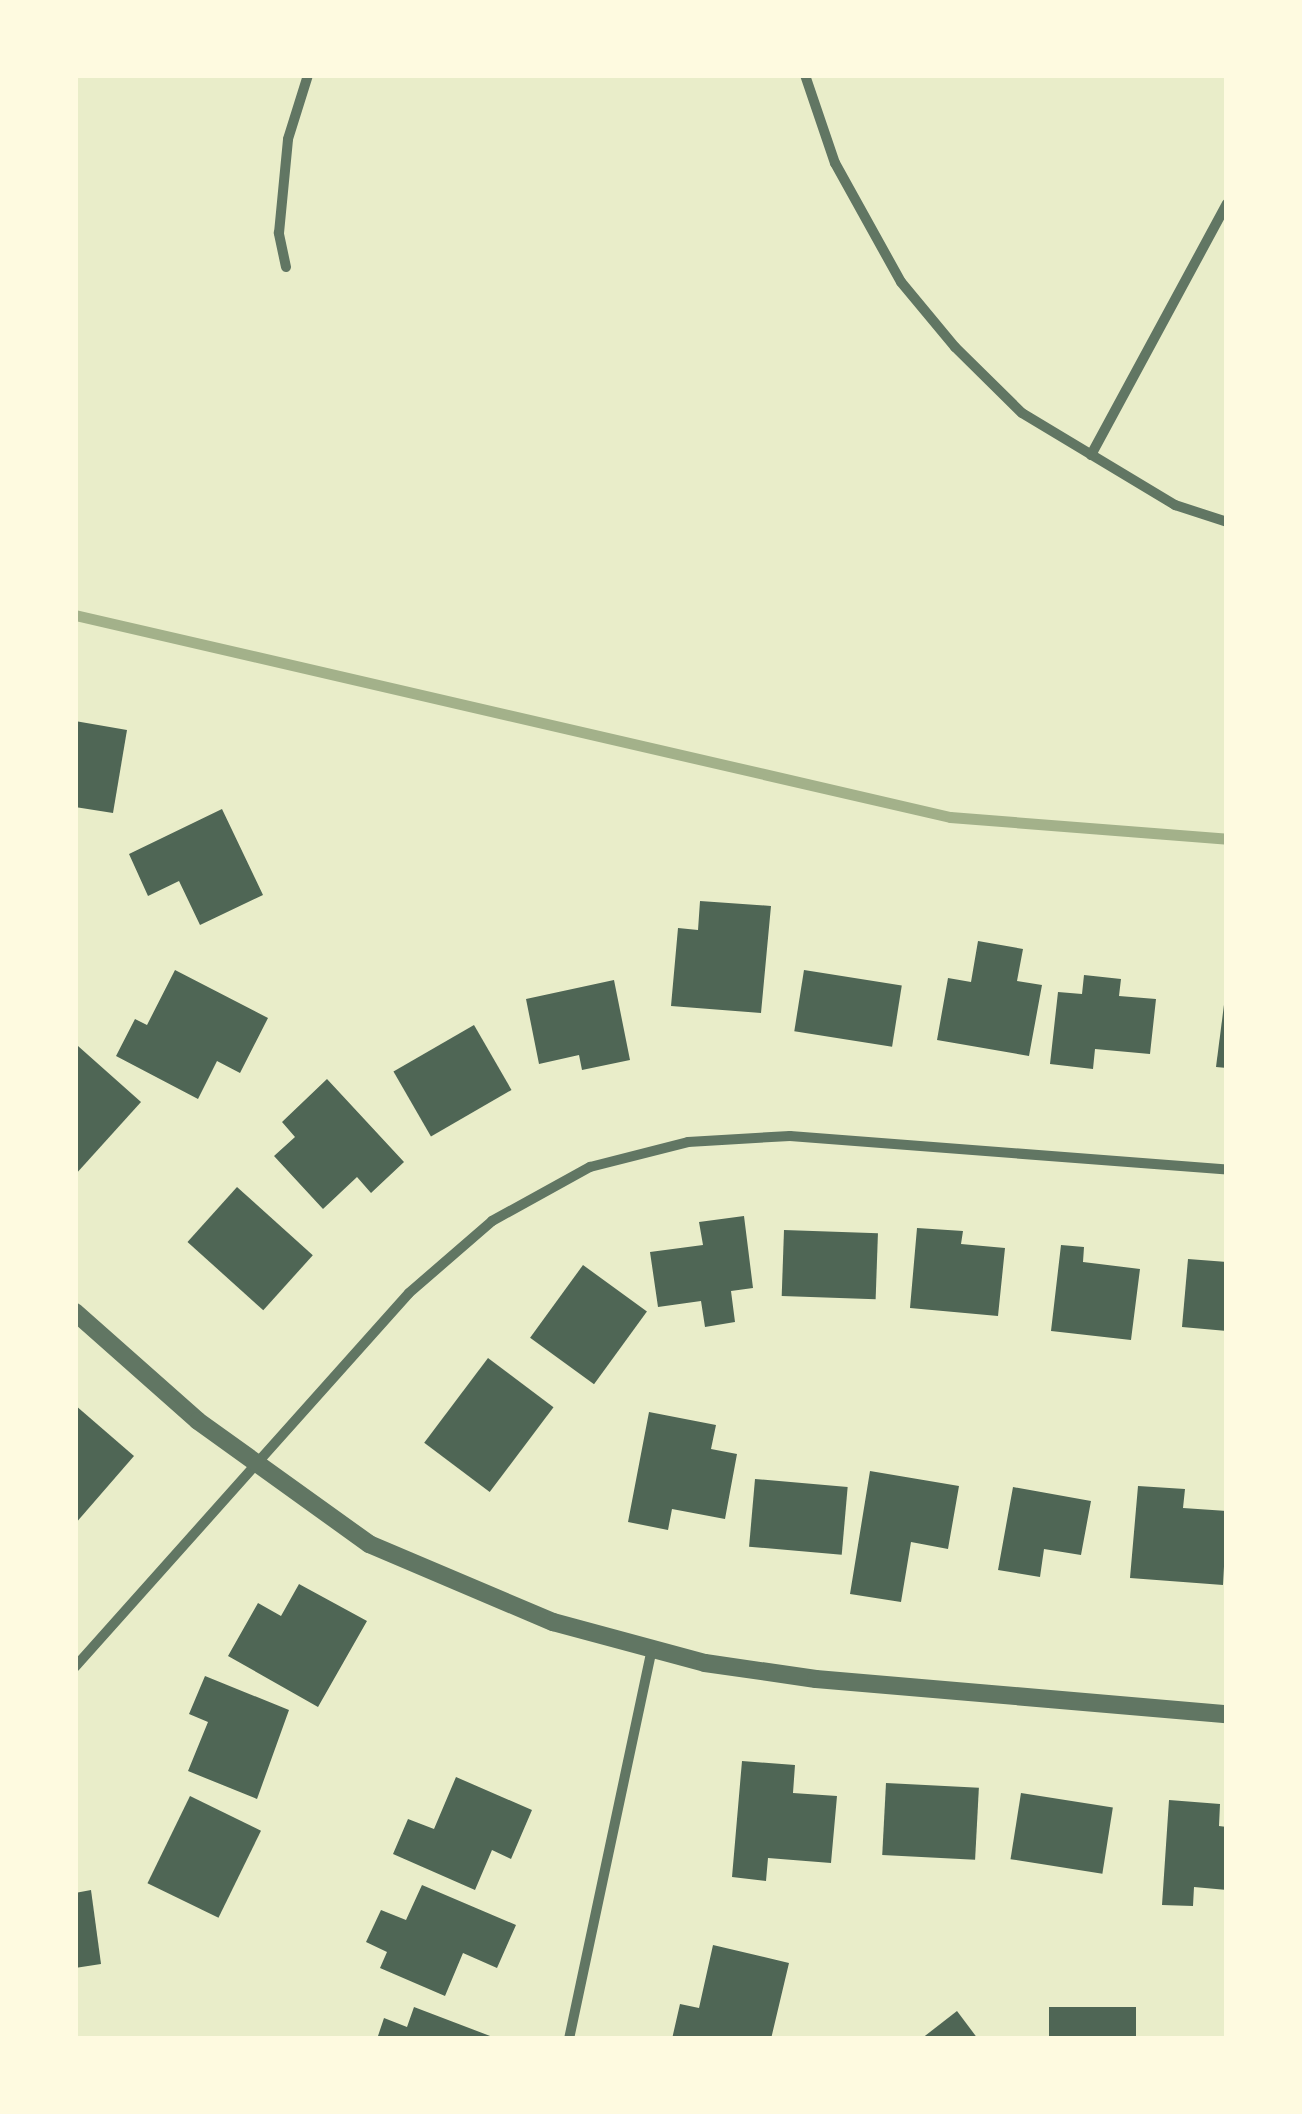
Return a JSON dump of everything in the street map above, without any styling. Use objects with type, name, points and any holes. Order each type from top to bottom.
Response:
[{"type":"street","points":[[286,268],[279,233],[288,139],[308,75]]},
{"type":"street","points":[[805,75],[835,162],[900,282],[1022,413],[1175,505],[1227,522]]},
{"type":"street","points":[[1091,456],[1227,203]]},
{"type":"street","points":[[75,1666],[448,1256],[538,1193],[638,1152],[688,1142],[790,1136],[1227,1170]]},
{"type":"street","points":[[75,1312],[257,1464],[369,1544],[428,1574],[553,1622],[652,1648],[816,1678],[1227,1714]]},
{"type":"street","points":[[569,2039],[652,1648]]},
{"type":"building","points":[[75,721],[127,730],[113,813],[75,807]]},
{"type":"building","points":[[222,809],[263,895],[200,925],[179,881],[148,896],[129,854]]},
{"type":"building","points":[[700,901],[771,906],[761,1013],[671,1006],[678,928],[698,930]]},
{"type":"building","points":[[978,941],[1023,949],[1017,981],[1042,985],[1029,1056],[937,1040],[948,978],[971,982]]},
{"type":"building","points":[[175,970],[268,1018],[240,1073],[217,1061],[198,1099],[116,1056],[135,1019],[147,1025]]},
{"type":"building","points":[[804,970],[902,985],[892,1047],[794,1031]]},
{"type":"building","points":[[1084,975],[1121,979],[1119,996],[1156,999],[1150,1054],[1095,1049],[1093,1069],[1050,1064],[1058,992],[1082,994]]},
{"type":"building","points":[[614,980],[630,1060],[582,1070],[579,1055],[539,1064],[526,999]]},
{"type":"building","points":[[1227,997],[1227,1068],[1216,1067]]},
{"type":"building","points":[[474,1025],[512,1090],[431,1136],[393,1072]]},
{"type":"building","points":[[78,1046],[141,1102],[75,1175],[75,1049]]},
{"type":"building","points":[[327,1079],[404,1162],[371,1193],[357,1177],[323,1209],[274,1156],[295,1137],[282,1122]]},
{"type":"building","points":[[237,1187],[313,1255],[263,1310],[187,1242]]},
{"type":"building","points":[[744,1216],[753,1288],[731,1291],[735,1322],[705,1327],[701,1301],[658,1307],[650,1252],[703,1245],[699,1222]]},
{"type":"building","points":[[917,1228],[963,1231],[961,1244],[1005,1248],[998,1316],[910,1308]]},
{"type":"building","points":[[784,1230],[878,1233],[876,1299],[782,1296]]},
{"type":"building","points":[[1061,1245],[1084,1247],[1083,1262],[1140,1269],[1131,1340],[1051,1331]]},
{"type":"building","points":[[1188,1259],[1227,1262],[1227,1331],[1182,1327]]},
{"type":"building","points":[[583,1265],[647,1311],[594,1384],[530,1338]]},
{"type":"building","points":[[488,1358],[553,1407],[490,1492],[424,1443]]},
{"type":"building","points":[[75,1405],[134,1456],[75,1524]]},
{"type":"building","points":[[649,1412],[716,1425],[711,1449],[737,1454],[725,1519],[672,1509],[668,1530],[628,1522]]},
{"type":"building","points":[[870,1471],[959,1486],[948,1549],[911,1542],[901,1602],[850,1594]]},
{"type":"building","points":[[755,1479],[848,1487],[842,1555],[749,1547]]},
{"type":"building","points":[[1138,1486],[1185,1489],[1183,1508],[1227,1511],[1223,1585],[1130,1578]]},
{"type":"building","points":[[1013,1487],[1091,1501],[1081,1555],[1044,1549],[1040,1577],[998,1570]]},
{"type":"building","points":[[299,1584],[367,1621],[318,1707],[228,1656],[258,1603],[281,1616]]},
{"type":"building","points":[[205,1676],[289,1710],[257,1799],[188,1771],[208,1722],[189,1714]]},
{"type":"building","points":[[742,1761],[795,1765],[793,1793],[837,1796],[831,1863],[768,1858],[766,1881],[732,1877]]},
{"type":"building","points":[[456,1777],[532,1810],[511,1859],[492,1850],[475,1890],[393,1854],[408,1819],[434,1829]]},
{"type":"building","points":[[886,1783],[979,1788],[975,1860],[882,1855]]},
{"type":"building","points":[[1021,1793],[1113,1808],[1102,1874],[1011,1859]]},
{"type":"building","points":[[190,1796],[261,1831],[218,1918],[147,1883]]},
{"type":"building","points":[[1169,1800],[1220,1804],[1219,1826],[1227,1827],[1227,1890],[1194,1887],[1193,1906],[1162,1905]]},
{"type":"building","points":[[422,1885],[516,1925],[497,1968],[463,1953],[445,1996],[380,1968],[387,1952],[366,1942],[381,1910],[406,1920]]},
{"type":"building","points":[[91,1890],[101,1964],[75,1968],[75,1893]]},
{"type":"building","points":[[713,1945],[789,1963],[771,2039],[672,2039],[680,2004],[699,2008]]},
{"type":"building","points":[[414,2007],[498,2039],[377,2039],[384,2018],[407,2027]]},
{"type":"building","points":[[1049,2007],[1136,2007],[1136,2039],[1049,2039]]},
{"type":"building","points":[[957,2011],[978,2039],[921,2039]]},
{"type":"waterway","points":[[75,615],[950,817],[1227,839]]}]
